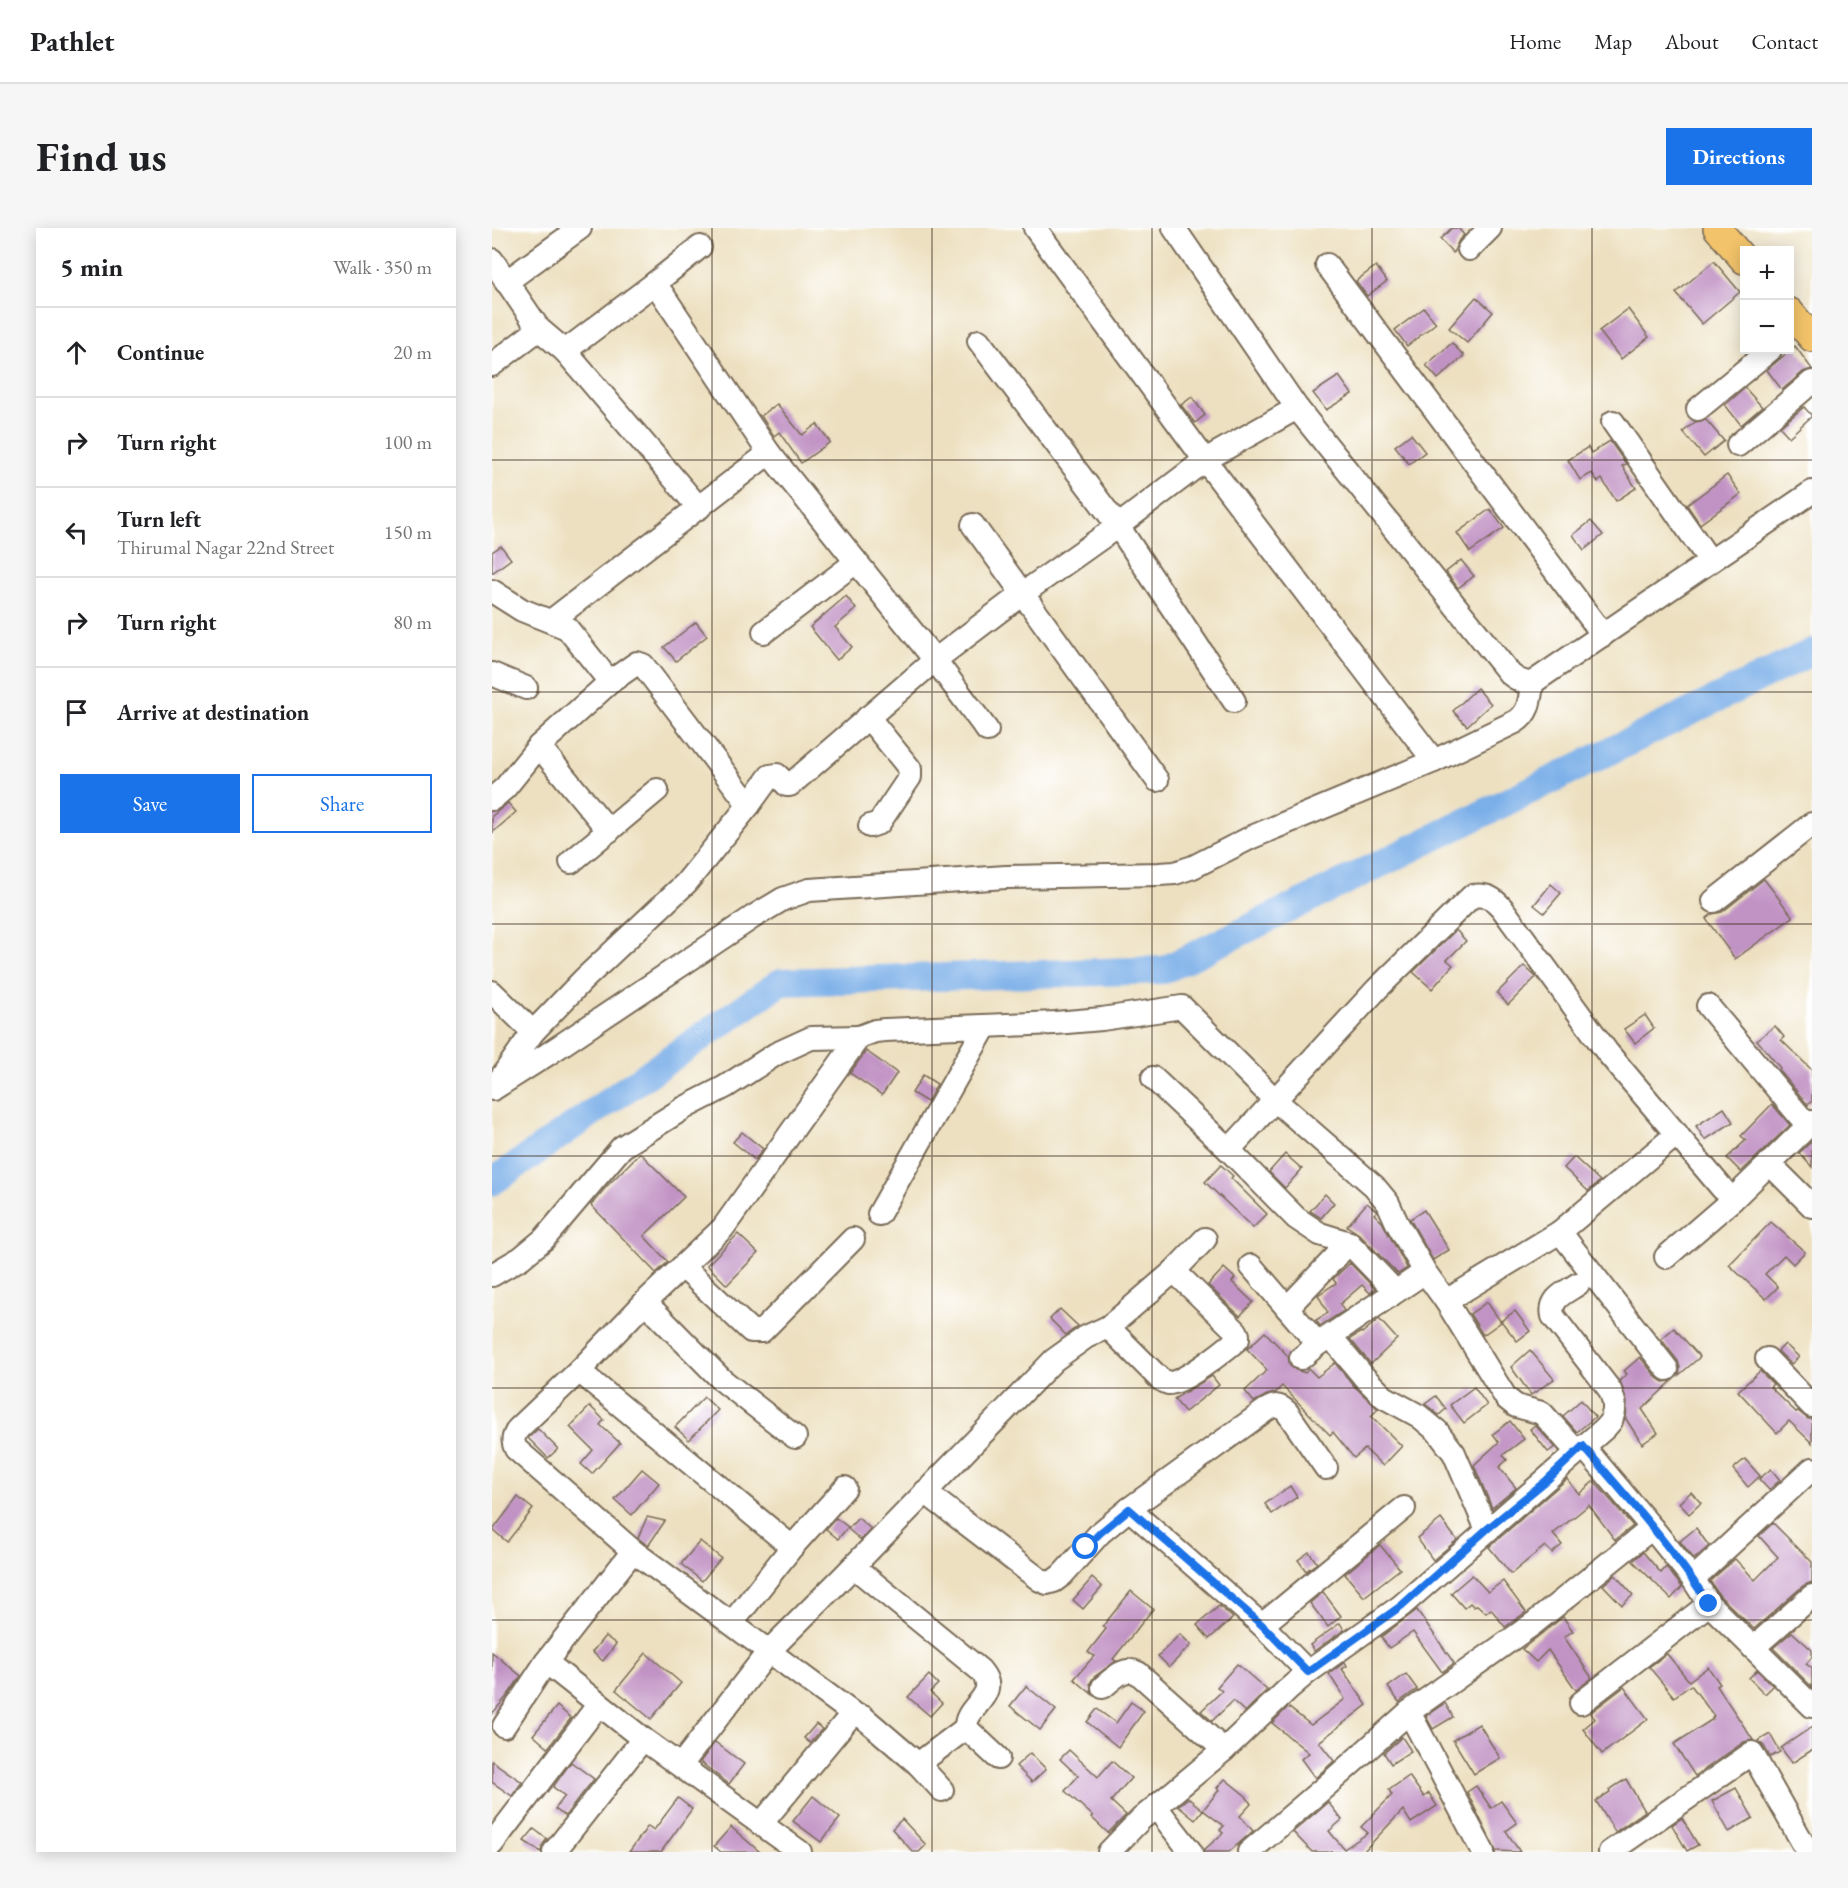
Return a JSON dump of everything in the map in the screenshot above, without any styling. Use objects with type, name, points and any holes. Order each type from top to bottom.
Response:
[{"type":"main road","points":[[1717,228],[1740,255]]},
{"type":"street","points":[[506,282],[580,228]]},
{"type":"street","points":[[1035,228],[1205,460],[1434,761]]},
{"type":"street","points":[[1174,228],[1297,408],[1510,674],[1518,680],[1532,683],[1812,492]]},
{"type":"street","points":[[1469,249],[1490,228]]},
{"type":"street","points":[[565,351],[700,247]]},
{"type":"street","points":[[492,260],[539,329],[565,351],[699,508]]},
{"type":"street","points":[[1327,265],[1603,635]]},
{"type":"street","points":[[655,283],[769,453],[935,660],[987,730]]},
{"type":"street","points":[[492,365],[539,329]]},
{"type":"street","points":[[979,341],[1118,526],[1234,701]]},
{"type":"street","points":[[1698,409],[1765,354]]},
{"type":"street","points":[[1738,444],[1812,382]]},
{"type":"street","points":[[492,1090],[532,1032],[583,980],[686,883],[770,776],[777,775],[790,785],[935,660],[1022,594],[1118,526],[1205,460],[1297,408]]},
{"type":"street","points":[[1613,422],[1710,561]]},
{"type":"street","points":[[551,621],[769,453]]},
{"type":"street","points":[[973,525],[1157,780]]},
{"type":"street","points":[[764,632],[856,562]]},
{"type":"street","points":[[492,591],[522,610],[567,628],[610,682]]},
{"type":"street","points":[[492,799],[505,789],[539,746],[610,682],[637,663],[643,665],[749,805]]},
{"type":"street","points":[[492,674],[526,688]]},
{"type":"street","points":[[492,1090],[783,899],[809,890],[853,886],[1006,877],[1175,873],[1193,867],[1252,837],[1434,761],[1522,718],[1528,707],[1532,683]]},
{"type":"street","points":[[868,717],[910,769],[910,777],[879,823],[870,826]]},
{"type":"street","points":[[539,746],[609,831]]},
{"type":"street","points":[[571,862],[657,790]]},
{"type":"street","points":[[1714,901],[1812,824]]},
{"type":"street","points":[[1229,1150],[1377,990],[1472,896],[1483,895],[1494,899],[1502,908],[1607,1052],[1732,1200]]},
{"type":"street","points":[[492,992],[532,1032]]},
{"type":"street","points":[[1666,1257],[1732,1200],[1810,1124],[1708,1006]]},
{"type":"street","points":[[492,1275],[521,1258],[543,1239],[622,1147],[684,1108],[725,1087],[776,1054],[811,1038],[859,1037],[885,1030],[985,1027],[1102,1019],[1182,1007],[1275,1100],[1374,1186],[1388,1203],[1425,1272],[1446,1301],[1506,1398],[1516,1406],[1542,1413],[1580,1449],[1652,1528],[1693,1579],[1709,1604],[1753,1648],[1810,1699]]},
{"type":"street","points":[[879,1214],[985,1027]]},
{"type":"street","points":[[859,1037],[723,1228],[645,1302],[518,1430],[513,1443],[527,1459],[633,1551],[855,1715],[863,1717],[918,1764],[942,1790]]},
{"type":"street","points":[[1153,1078],[1296,1218],[1320,1234],[1349,1243],[1395,1291]]},
{"type":"street","points":[[1446,1301],[1560,1232],[1677,1134]]},
{"type":"street","points":[[1769,1163],[1812,1206]]},
{"type":"street","points":[[1560,1232],[1667,1369]]},
{"type":"street","points":[[683,1267],[751,1331],[762,1331],[853,1239]]},
{"type":"street","points":[[681,1766],[769,1652],[1054,1360],[1086,1337],[1108,1327],[1174,1271],[1204,1239]]},
{"type":"street","points":[[1287,1308],[1349,1243]]},
{"type":"street","points":[[1251,1266],[1317,1346],[1364,1377],[1384,1397],[1419,1416],[1437,1431],[1454,1453],[1486,1530]]},
{"type":"street","points":[[1108,1327],[1160,1379],[1168,1383],[1177,1382],[1186,1377],[1238,1339],[1236,1331],[1174,1271]]},
{"type":"street","points":[[1317,1346],[1425,1272]]},
{"type":"street","points":[[1108,1852],[1123,1836],[1224,1750],[1308,1672],[1401,1606],[1486,1530],[1547,1480],[1611,1421],[1614,1402],[1610,1390],[1553,1316],[1551,1308],[1553,1302],[1578,1284]]},
{"type":"street","points":[[645,1302],[722,1380],[795,1437]]},
{"type":"street","points":[[1767,1359],[1812,1406]]},
{"type":"street","points":[[579,1371],[792,1547]]},
{"type":"street","points":[[925,1492],[1047,1583],[1062,1575],[1100,1533],[1129,1509],[1274,1406],[1282,1407],[1287,1412],[1326,1467]]},
{"type":"street","points":[[1693,1579],[1812,1469]]},
{"type":"street","points":[[732,1623],[792,1547],[845,1488]]},
{"type":"street","points":[[1262,1625],[1404,1508]]},
{"type":"street","points":[[1129,1509],[1262,1625],[1308,1672]]},
{"type":"street","points":[[1249,1852],[1409,1712],[1533,1624],[1652,1528]]},
{"type":"street","points":[[504,1726],[546,1662],[633,1551]]},
{"type":"street","points":[[854,1567],[986,1676],[988,1686],[984,1696],[968,1717],[966,1728]]},
{"type":"street","points":[[1753,1648],[1812,1596]]},
{"type":"street","points":[[1581,1702],[1709,1604]]},
{"type":"street","points":[[546,1662],[643,1739],[800,1852]]},
{"type":"street","points":[[1103,1687],[1125,1670],[1138,1673],[1224,1750]]},
{"type":"street","points":[[492,1844],[599,1704]]},
{"type":"street","points":[[1409,1712],[1483,1852]]},
{"type":"street","points":[[761,1824],[848,1719],[855,1715]]},
{"type":"street","points":[[966,1728],[999,1758]]},
{"type":"street","points":[[918,1764],[966,1728]]},
{"type":"street","points":[[554,1852],[643,1739]]},
{"type":"street","points":[[1610,1852],[1752,1753],[1808,1852]]},
{"type":"street","points":[[1156,1807],[1191,1852]]},
{"type":"building","points":[[1452,228],[1458,228],[1464,235],[1453,253],[1440,239]]},
{"type":"building","points":[[1714,261],[1740,292],[1702,324],[1676,293]]},
{"type":"building","points":[[1376,266],[1387,281],[1367,296],[1356,281]]},
{"type":"building","points":[[1476,297],[1493,312],[1467,343],[1449,328]]},
{"type":"building","points":[[1424,308],[1436,323],[1407,346],[1395,330]]},
{"type":"building","points":[[1628,309],[1649,337],[1621,359],[1599,331]]},
{"type":"building","points":[[1452,343],[1464,356],[1438,379],[1426,365]]},
{"type":"building","points":[[1794,347],[1812,369],[1803,372],[1782,390],[1767,370],[1786,354],[1794,354]]},
{"type":"building","points":[[1339,376],[1352,394],[1326,410],[1313,393]]},
{"type":"building","points":[[1745,388],[1762,407],[1741,425],[1725,405]]},
{"type":"building","points":[[1192,397],[1205,415],[1195,423],[1181,405]]},
{"type":"building","points":[[777,404],[802,435],[817,424],[830,442],[801,463],[779,432],[774,436],[761,416]]},
{"type":"building","points":[[1804,407],[1812,416],[1789,437],[1780,427]]},
{"type":"building","points":[[1706,420],[1724,441],[1704,457],[1683,432],[1695,422]]},
{"type":"building","points":[[1411,434],[1425,452],[1409,464],[1395,446]]},
{"type":"building","points":[[1610,441],[1626,464],[1622,466],[1636,488],[1616,501],[1602,479],[1598,482],[1592,473],[1580,480],[1568,460],[1588,447],[1591,453]]},
{"type":"building","points":[[1727,475],[1741,494],[1700,524],[1687,505]]},
{"type":"building","points":[[1490,509],[1504,528],[1470,552],[1457,533]]},
{"type":"building","points":[[1591,521],[1603,535],[1584,550],[1573,535]]},
{"type":"building","points":[[501,546],[511,559],[492,573],[492,552]]},
{"type":"building","points":[[1461,560],[1474,576],[1458,588],[1446,572]]},
{"type":"building","points":[[846,596],[856,609],[835,627],[852,647],[837,660],[810,627]]},
{"type":"building","points":[[696,622],[707,636],[676,661],[664,647]]},
{"type":"building","points":[[1477,688],[1491,704],[1467,726],[1453,711]]},
{"type":"building","points":[[508,803],[516,812],[492,833],[492,816]]},
{"type":"building","points":[[1764,879],[1793,917],[1735,959],[1706,919],[1712,914],[1722,912]]},
{"type":"building","points":[[1551,884],[1561,893],[1544,913],[1534,905]]},
{"type":"building","points":[[1456,930],[1466,941],[1447,960],[1453,965],[1432,989],[1413,972]]},
{"type":"building","points":[[1524,966],[1536,977],[1508,1005],[1497,993]]},
{"type":"building","points":[[1645,1015],[1654,1028],[1635,1043],[1624,1029]]},
{"type":"building","points":[[1775,1026],[1784,1037],[1781,1040],[1812,1070],[1812,1101],[1808,1105],[1757,1040]]},
{"type":"building","points":[[866,1051],[897,1073],[882,1095],[850,1073]]},
{"type":"building","points":[[923,1075],[937,1084],[927,1102],[912,1093]]},
{"type":"building","points":[[1772,1104],[1790,1125],[1741,1172],[1727,1158],[1746,1140],[1741,1136]]},
{"type":"building","points":[[1724,1108],[1733,1122],[1705,1140],[1696,1126]]},
{"type":"building","points":[[742,1132],[763,1149],[755,1160],[733,1142]]},
{"type":"building","points":[[1812,1143],[1812,1167],[1799,1153]]},
{"type":"building","points":[[640,1153],[684,1197],[644,1236],[668,1262],[656,1273],[591,1205]]},
{"type":"building","points":[[1285,1154],[1302,1169],[1285,1188],[1269,1172]]},
{"type":"building","points":[[1574,1157],[1600,1181],[1588,1191],[1564,1168]]},
{"type":"building","points":[[1221,1165],[1267,1214],[1253,1228],[1205,1182]]},
{"type":"building","points":[[1325,1194],[1334,1203],[1321,1218],[1310,1211]]},
{"type":"building","points":[[1367,1203],[1377,1211],[1374,1214],[1382,1222],[1407,1268],[1398,1274],[1359,1234],[1347,1226]]},
{"type":"building","points":[[1424,1210],[1449,1250],[1433,1260],[1410,1219]]},
{"type":"building","points":[[1771,1222],[1805,1252],[1793,1264],[1784,1255],[1765,1274],[1778,1287],[1766,1299],[1729,1265]]},
{"type":"building","points":[[738,1234],[758,1253],[727,1285],[707,1265]]},
{"type":"building","points":[[1350,1263],[1375,1289],[1370,1293],[1362,1285],[1340,1304],[1344,1311],[1320,1326],[1316,1320],[1328,1313],[1318,1295],[1336,1283],[1333,1279]]},
{"type":"building","points":[[1224,1268],[1235,1278],[1232,1282],[1253,1302],[1240,1316],[1208,1285]]},
{"type":"building","points":[[1487,1302],[1501,1322],[1483,1335],[1470,1314]]},
{"type":"building","points":[[1060,1309],[1078,1326],[1066,1335],[1050,1319]]},
{"type":"building","points":[[1515,1311],[1530,1331],[1517,1341],[1501,1321]]},
{"type":"building","points":[[1379,1319],[1397,1339],[1371,1364],[1350,1339],[1362,1333]]},
{"type":"building","points":[[1674,1328],[1700,1357],[1679,1375],[1678,1361],[1661,1339]]},
{"type":"building","points":[[1265,1332],[1288,1356],[1290,1366],[1305,1373],[1309,1369],[1317,1377],[1335,1363],[1354,1386],[1378,1409],[1371,1416],[1402,1446],[1383,1466],[1365,1449],[1354,1458],[1333,1432],[1330,1435],[1282,1386],[1275,1393],[1254,1402],[1245,1391],[1267,1370],[1247,1349]]},
{"type":"building","points":[[1785,1344],[1799,1357],[1791,1364],[1778,1351]]},
{"type":"building","points":[[1530,1350],[1554,1379],[1531,1395],[1511,1367]]},
{"type":"building","points":[[1640,1357],[1657,1378],[1663,1382],[1672,1381],[1642,1409],[1658,1433],[1642,1444],[1626,1419],[1627,1402],[1620,1380],[1627,1374],[1624,1371]]},
{"type":"building","points":[[1760,1371],[1773,1384],[1770,1387],[1796,1412],[1812,1419],[1812,1443],[1789,1421],[1777,1433],[1738,1391]]},
{"type":"building","points":[[1212,1376],[1219,1385],[1185,1412],[1174,1399]]},
{"type":"building","points":[[1474,1387],[1487,1405],[1464,1423],[1450,1405]]},
{"type":"building","points":[[1436,1396],[1446,1409],[1439,1415],[1425,1404]]},
{"type":"building","points":[[704,1397],[718,1410],[689,1440],[675,1427]]},
{"type":"building","points":[[1581,1400],[1595,1417],[1577,1432],[1563,1416]]},
{"type":"building","points":[[590,1406],[604,1420],[600,1425],[620,1443],[592,1474],[581,1464],[593,1450],[570,1427]]},
{"type":"building","points":[[1510,1421],[1524,1439],[1503,1455],[1507,1460],[1499,1467],[1516,1488],[1492,1508],[1474,1465],[1499,1442],[1493,1434]]},
{"type":"building","points":[[1535,1425],[1555,1447],[1548,1452],[1530,1429]]},
{"type":"building","points":[[538,1429],[558,1449],[548,1458],[528,1438]]},
{"type":"building","points":[[1745,1459],[1760,1476],[1748,1487],[1733,1469]]},
{"type":"building","points":[[642,1469],[659,1483],[632,1515],[615,1500]]},
{"type":"building","points":[[1771,1469],[1780,1480],[1769,1490],[1759,1479]]},
{"type":"building","points":[[1567,1479],[1579,1494],[1594,1481],[1633,1526],[1615,1540],[1589,1505],[1553,1534],[1562,1545],[1552,1553],[1545,1546],[1511,1574],[1489,1547]]},
{"type":"building","points":[[1290,1486],[1297,1497],[1272,1514],[1265,1504]]},
{"type":"building","points":[[1691,1492],[1701,1503],[1689,1514],[1679,1503]]},
{"type":"building","points":[[518,1497],[533,1509],[507,1542],[493,1530]]},
{"type":"building","points":[[647,1517],[665,1521],[648,1546],[638,1538]]},
{"type":"building","points":[[836,1518],[848,1527],[838,1539],[826,1529]]},
{"type":"building","points":[[858,1518],[871,1529],[861,1540],[848,1529]]},
{"type":"building","points":[[1441,1519],[1457,1540],[1433,1560],[1417,1538]]},
{"type":"building","points":[[1773,1523],[1812,1562],[1812,1582],[1803,1586],[1754,1629],[1719,1595],[1710,1581],[1735,1559],[1755,1580],[1778,1557],[1759,1536]]},
{"type":"building","points":[[1696,1528],[1709,1546],[1694,1559],[1680,1541]]},
{"type":"building","points":[[700,1541],[721,1558],[702,1581],[681,1564]]},
{"type":"building","points":[[1380,1545],[1400,1569],[1364,1597],[1345,1574]]},
{"type":"building","points":[[1309,1552],[1317,1563],[1306,1571],[1298,1560]]},
{"type":"building","points":[[1643,1552],[1661,1573],[1666,1567],[1682,1587],[1671,1599],[1633,1561]]},
{"type":"building","points":[[1472,1575],[1488,1592],[1503,1581],[1526,1612],[1505,1627],[1491,1609],[1486,1613],[1477,1605],[1474,1607],[1470,1603],[1464,1608],[1451,1593]]},
{"type":"building","points":[[1615,1575],[1633,1595],[1622,1605],[1603,1585]]},
{"type":"building","points":[[1092,1578],[1102,1587],[1083,1609],[1073,1600]]},
{"type":"building","points":[[1131,1591],[1153,1609],[1113,1659],[1116,1661],[1094,1677],[1090,1683],[1092,1694],[1074,1679],[1094,1656],[1088,1652],[1106,1629],[1103,1626]]},
{"type":"building","points":[[1323,1592],[1341,1616],[1328,1627],[1310,1603]]},
{"type":"building","points":[[1219,1606],[1233,1618],[1209,1639],[1197,1625]]},
{"type":"building","points":[[1417,1610],[1454,1663],[1442,1672],[1413,1632],[1389,1648],[1381,1637]]},
{"type":"building","points":[[1563,1617],[1573,1631],[1564,1637],[1592,1678],[1576,1690],[1548,1650],[1536,1662],[1522,1649]]},
{"type":"building","points":[[1340,1623],[1344,1630],[1314,1651],[1310,1645]]},
{"type":"building","points":[[1792,1632],[1812,1650],[1812,1657],[1806,1664],[1812,1668],[1812,1687],[1773,1648]]},
{"type":"building","points":[[1180,1634],[1191,1645],[1169,1667],[1158,1656]]},
{"type":"building","points":[[605,1636],[616,1644],[603,1661],[592,1652]]},
{"type":"building","points":[[492,1652],[521,1676],[492,1714]]},
{"type":"building","points":[[646,1653],[681,1683],[651,1719],[616,1690]]},
{"type":"building","points":[[1667,1654],[1689,1681],[1708,1667],[1720,1684],[1717,1686],[1753,1740],[1744,1742],[1695,1776],[1674,1744],[1713,1719],[1714,1716],[1691,1685],[1674,1697],[1649,1667]]},
{"type":"building","points":[[1345,1662],[1347,1666],[1342,1669],[1367,1705],[1319,1742],[1334,1761],[1315,1778],[1301,1759],[1309,1753],[1272,1723],[1288,1707],[1311,1725],[1345,1699],[1329,1674]]},
{"type":"building","points":[[1237,1664],[1267,1690],[1245,1712],[1233,1701],[1212,1721],[1201,1711],[1222,1691],[1217,1687]]},
{"type":"building","points":[[1757,1670],[1773,1686],[1765,1694],[1749,1678]]},
{"type":"building","points":[[1406,1674],[1417,1689],[1399,1702],[1388,1687]]},
{"type":"building","points":[[929,1675],[938,1684],[930,1692],[942,1703],[930,1716],[908,1697]]},
{"type":"building","points":[[1026,1686],[1056,1710],[1040,1730],[1010,1706]]},
{"type":"building","points":[[1624,1687],[1648,1719],[1602,1754],[1583,1729],[1595,1719],[1590,1713]]},
{"type":"building","points":[[1131,1702],[1144,1711],[1118,1747],[1087,1722],[1097,1709],[1116,1723]]},
{"type":"building","points":[[1445,1703],[1453,1717],[1433,1729],[1426,1716]]},
{"type":"building","points":[[557,1706],[571,1718],[548,1748],[533,1735]]},
{"type":"building","points":[[816,1724],[822,1729],[810,1743],[804,1738]]},
{"type":"building","points":[[1479,1724],[1500,1758],[1474,1774],[1453,1740]]},
{"type":"building","points":[[1812,1727],[1812,1750],[1792,1763],[1781,1748]]},
{"type":"building","points":[[1770,1734],[1780,1752],[1770,1757],[1758,1741]]},
{"type":"building","points":[[1402,1737],[1411,1751],[1391,1764],[1384,1753]]},
{"type":"building","points":[[715,1742],[744,1764],[729,1784],[700,1762]]},
{"type":"building","points":[[1069,1750],[1098,1777],[1112,1761],[1131,1778],[1111,1801],[1126,1815],[1108,1833],[1065,1791],[1078,1776],[1060,1759]]},
{"type":"building","points":[[1030,1753],[1046,1769],[1032,1782],[1016,1766]]},
{"type":"building","points":[[492,1761],[522,1782],[512,1796],[492,1782]]},
{"type":"building","points":[[571,1762],[594,1779],[565,1816],[555,1809],[565,1796],[553,1787]]},
{"type":"building","points":[[1409,1776],[1424,1797],[1429,1793],[1437,1806],[1411,1823],[1403,1810],[1363,1852],[1312,1852],[1293,1832],[1328,1802],[1342,1820],[1329,1831],[1344,1849],[1368,1833],[1361,1827],[1392,1795],[1389,1790]]},
{"type":"building","points":[[1225,1779],[1246,1796],[1251,1804],[1240,1816],[1253,1831],[1229,1852],[1204,1852],[1223,1833],[1220,1830],[1224,1826],[1203,1810]]},
{"type":"building","points":[[1626,1779],[1645,1811],[1615,1832],[1596,1801]]},
{"type":"building","points":[[1476,1786],[1491,1808],[1501,1801],[1517,1823],[1506,1831],[1520,1852],[1496,1851],[1467,1792]]},
{"type":"building","points":[[1736,1788],[1753,1818],[1729,1832],[1712,1801]]},
{"type":"building","points":[[813,1796],[840,1818],[821,1842],[793,1821]]},
{"type":"building","points":[[678,1798],[692,1809],[661,1852],[629,1852],[648,1826],[654,1830]]},
{"type":"building","points":[[1188,1798],[1203,1810],[1195,1820],[1178,1806]]},
{"type":"building","points":[[1682,1818],[1698,1845],[1687,1851],[1672,1825]]},
{"type":"building","points":[[902,1819],[926,1845],[919,1852],[913,1852],[892,1829]]},
{"type":"building","points":[[731,1827],[760,1852],[721,1852],[714,1846]]},
{"type":"building","points":[[534,1829],[547,1839],[541,1852],[524,1841]]},
{"type":"waterway","points":[[492,1182],[781,982],[1164,970],[1812,652]]},
{"type":"route","points":[[1086,1547],[1129,1509],[1262,1625],[1308,1672],[1401,1606],[1583,1446],[1693,1579],[1709,1604]]}]
